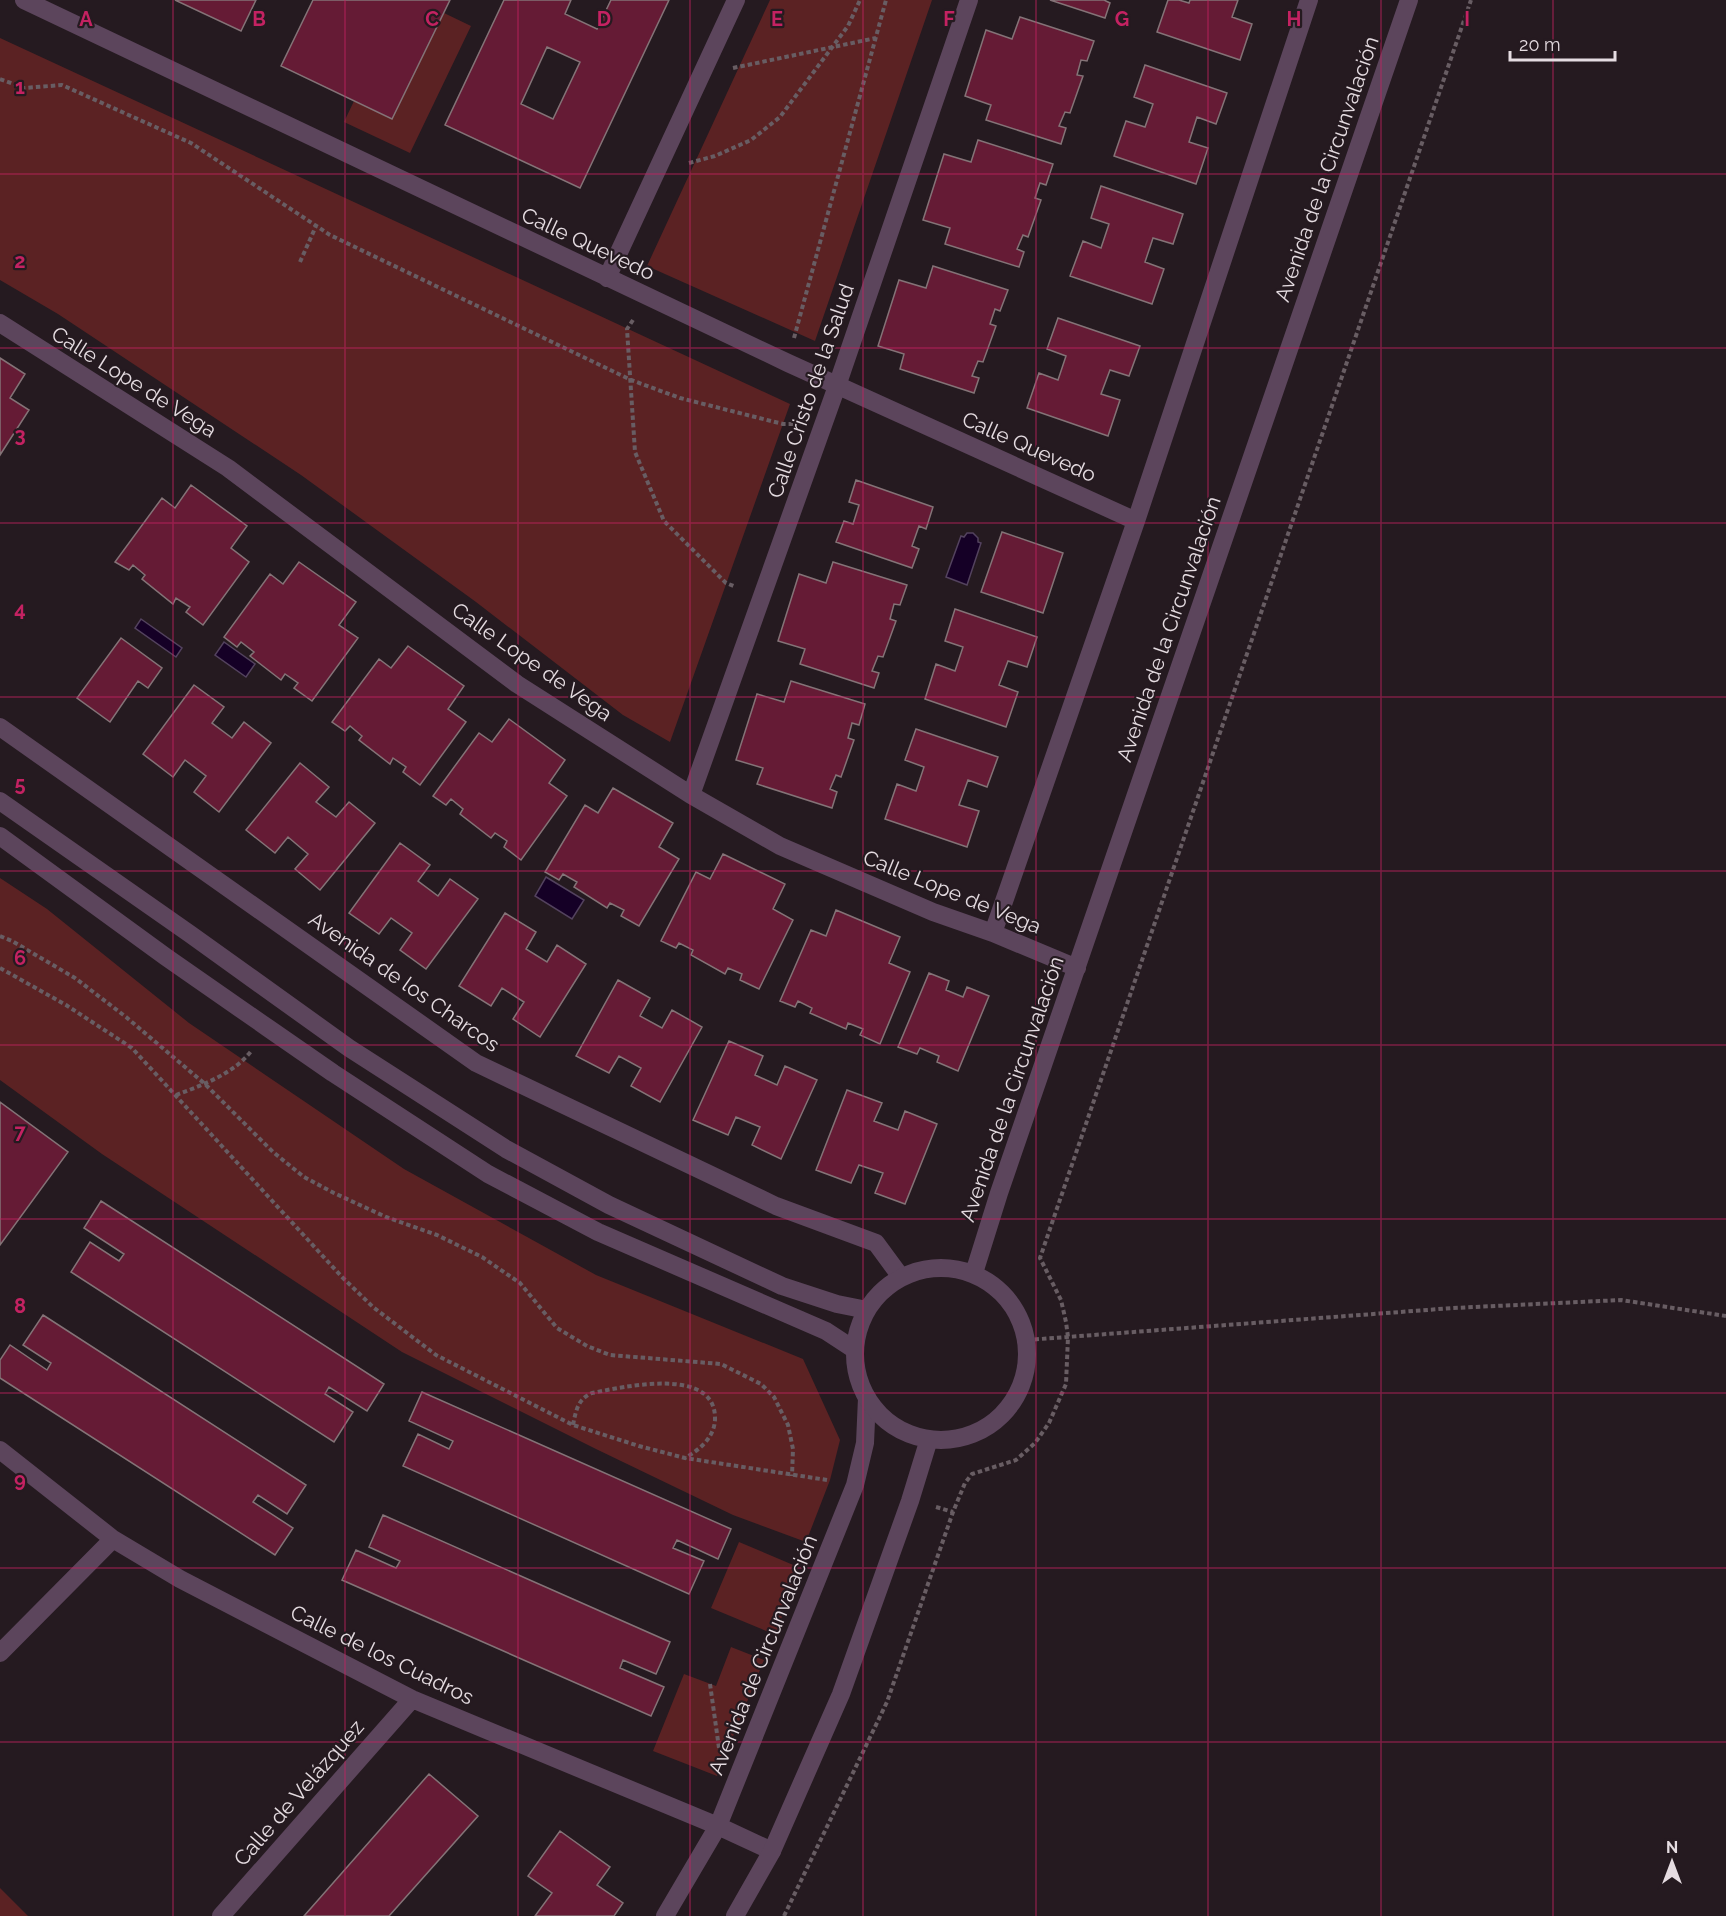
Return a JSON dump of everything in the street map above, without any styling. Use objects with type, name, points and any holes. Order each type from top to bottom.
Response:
[{"type":"street","points":[[607,278],[736,0]]},
{"type":"street","name":"Calle Cristo de la Salud","points":[[691,795],[837,386],[969,0]]},
{"type":"street","points":[[993,933],[1136,521],[1309,0]]},
{"type":"street","name":"Avenida de la Circunvalación","points":[[974,1273],[1003,1181],[1409,0]]},
{"type":"street","name":"Calle Quevedo","points":[[32,2],[647,297],[1136,521]]},
{"type":"street","name":"Calle Lope de Vega","points":[[0,323],[228,468],[517,684],[691,795],[780,846],[933,912],[993,933],[1077,968]]},
{"type":"street","name":"Avenida de los Charcos","points":[[0,727],[476,1063],[776,1206],[876,1243],[901,1277]]},
{"type":"street","points":[[0,801],[349,1048],[506,1149],[609,1205],[782,1286],[837,1304],[867,1310]]},
{"type":"street","points":[[0,836],[268,1028],[488,1174],[598,1232],[826,1331],[855,1350]]},
{"type":"street","points":[[935,1268],[954,1268],[974,1273],[998,1288],[1016,1310],[1023,1324],[1028,1356],[1021,1386],[1014,1400],[996,1421],[975,1433],[947,1440],[929,1439],[904,1432],[883,1418],[867,1398],[857,1375],[855,1350],[858,1329],[867,1310],[882,1291],[901,1277],[917,1270],[935,1268]]},
{"type":"street","name":"Avenida de Circunvalación","points":[[665,1916],[718,1826],[855,1485],[865,1443],[867,1398]]},
{"type":"street","points":[[735,1916],[772,1851],[841,1694],[910,1501],[929,1439]]},
{"type":"street","name":"Calle de los Cuadros","points":[[0,1450],[113,1539],[180,1579],[412,1699],[718,1826],[772,1851]]},
{"type":"street","points":[[0,1653],[113,1539]]},
{"type":"street","name":"Calle de Velázquez","points":[[220,1916],[412,1699]]},
{"type":"path","points":[[660,164],[694,163],[715,156],[751,140],[780,117],[830,47],[848,26],[860,0]]},
{"type":"path","points":[[788,363],[886,0]]},
{"type":"path","points":[[784,1916],[887,1702],[965,1483],[972,1474],[1016,1460],[1035,1443],[1049,1423],[1066,1384],[1068,1337],[1061,1300],[1040,1258],[1471,0]]},
{"type":"path","points":[[701,76],[876,38]]},
{"type":"path","points":[[0,79],[24,88],[62,85],[191,143],[330,235],[631,380],[680,398],[783,424],[823,426]]},
{"type":"path","points":[[300,262],[316,226]]},
{"type":"path","points":[[647,297],[627,329],[635,452],[664,521],[726,583],[761,599]]},
{"type":"path","points":[[0,936],[75,978],[126,1017],[204,1084],[273,1152],[304,1177],[386,1217],[437,1235],[482,1257],[520,1283],[556,1328],[587,1346],[610,1354],[721,1365],[761,1384],[774,1397],[788,1425],[793,1449],[792,1476]]},
{"type":"path","points":[[0,968],[66,1005],[132,1048],[342,1277],[373,1307],[436,1355],[573,1425],[639,1446],[685,1458],[855,1485]]},
{"type":"path","points":[[176,1095],[204,1084],[244,1061],[268,1028]]},
{"type":"path","points":[[1027,1340],[1453,1308],[1621,1300],[1726,1316]]},
{"type":"path","points":[[573,1425],[578,1403],[592,1393],[652,1383],[675,1383],[689,1387],[701,1391],[710,1399],[715,1418],[711,1435],[695,1452],[685,1458]]},
{"type":"path","points":[[910,1501],[953,1512]]},
{"type":"path","points":[[710,1684],[720,1755]]},
{"type":"shaded area","points":[[770,0],[932,0],[815,341],[647,266]]},
{"type":"shaded area","points":[[444,13],[471,26],[410,153],[344,122],[354,101],[392,119]]},
{"type":"shaded area","points":[[0,38],[790,404],[670,742],[623,715],[476,602],[301,475],[58,314],[0,280]]},
{"type":"shaded area","points":[[967,533],[973,533],[981,543],[967,585],[946,577],[961,536],[964,537]]},
{"type":"shaded area","points":[[141,619],[182,648],[176,657],[135,628]]},
{"type":"shaded area","points":[[224,642],[255,664],[246,677],[215,655]]},
{"type":"shaded area","points":[[546,877],[584,900],[572,919],[535,896]]},
{"type":"shaded area","points":[[0,878],[47,909],[189,1023],[404,1169],[596,1275],[803,1359],[840,1440],[830,1480],[806,1542],[733,1515],[402,1352],[102,1154],[0,1080]]},
{"type":"shaded area","points":[[739,1542],[798,1567],[776,1635],[711,1608]]},
{"type":"shaded area","points":[[731,1647],[764,1660],[717,1776],[653,1751],[684,1674],[716,1686]]},
{"type":"shaded area","points":[[0,1888],[28,1916],[0,1916]]},
{"type":"building","points":[[175,0],[256,0],[241,31]]},
{"type":"building","points":[[313,0],[450,0],[392,119],[281,66]]},
{"type":"building","points":[[504,0],[571,0],[565,14],[597,29],[611,0],[669,0],[580,188],[445,125]],"holes":[[[547,47],[580,62],[553,119],[521,104]]]},
{"type":"building","points":[[1050,0],[1104,0],[1110,3],[1105,18]]},
{"type":"building","points":[[1168,0],[1189,3],[1190,0],[1238,0],[1232,17],[1252,24],[1240,60],[1157,32]]},
{"type":"building","points":[[1020,17],[1094,41],[1087,61],[1081,60],[1077,75],[1083,76],[1070,113],[1065,112],[1059,126],[1066,128],[1061,144],[986,120],[991,105],[965,96],[986,30],[1012,39]]},
{"type":"building","points":[[1145,65],[1227,93],[1216,124],[1197,117],[1189,142],[1208,148],[1196,184],[1114,156],[1126,121],[1145,127],[1153,104],[1134,97]]},
{"type":"building","points":[[978,140],[1053,164],[1046,185],[1040,183],[1035,198],[1041,200],[1028,237],[1023,235],[1017,249],[1024,252],[1019,267],[945,244],[950,228],[923,220],[944,154],[971,162]]},
{"type":"building","points":[[1101,186],[1183,214],[1173,244],[1153,238],[1145,262],[1164,269],[1152,304],[1070,276],[1083,241],[1101,248],[1109,224],[1091,218]]},
{"type":"building","points":[[933,266],[1008,290],[1000,311],[995,309],[990,324],[996,326],[983,362],[978,361],[972,376],[979,378],[974,393],[900,369],[904,354],[878,346],[899,280],[926,288]]},
{"type":"building","points":[[1058,318],[1140,346],[1129,376],[1110,370],[1101,394],[1120,400],[1108,436],[1027,408],[1039,373],[1058,380],[1066,356],[1047,349]]},
{"type":"building","points":[[0,358],[25,374],[10,398],[29,410],[0,455]]},
{"type":"building","points":[[856,480],[933,507],[926,529],[919,526],[912,546],[919,549],[912,568],[836,542],[844,521],[853,524],[859,505],[849,502]]},
{"type":"building","points":[[191,485],[247,526],[231,548],[249,562],[203,625],[186,612],[190,607],[176,598],[173,604],[142,579],[145,575],[133,565],[129,570],[115,562],[162,498],[175,508]]},
{"type":"building","points":[[1002,532],[1063,553],[1043,613],[981,592]]},
{"type":"building","points":[[299,562],[356,602],[339,625],[358,638],[312,701],[294,688],[298,683],[285,674],[281,680],[250,656],[254,652],[241,642],[237,647],[224,637],[270,574],[283,584]]},
{"type":"building","points":[[833,562],[907,585],[900,605],[894,604],[890,619],[896,621],[883,657],[878,656],[872,671],[879,673],[874,688],[800,664],[805,649],[778,641],[799,574],[826,583]]},
{"type":"building","points":[[955,609],[1037,637],[1027,667],[1008,661],[999,685],[1018,692],[1006,727],[925,699],[936,664],[955,671],[963,647],[945,641]]},
{"type":"building","points":[[121,638],[162,668],[148,688],[138,681],[110,722],[77,698]]},
{"type":"building","points":[[408,646],[464,686],[448,709],[466,722],[420,785],[403,772],[406,767],[393,758],[390,764],[359,740],[362,736],[350,726],[345,731],[332,722],[379,659],[391,668]]},
{"type":"building","points":[[791,681],[865,704],[859,725],[852,723],[848,738],[854,740],[841,777],[836,775],[830,789],[837,792],[832,808],[757,784],[763,768],[736,760],[757,694],[784,702]]},
{"type":"building","points":[[194,685],[224,707],[212,723],[232,738],[244,722],[271,743],[219,812],[194,792],[206,776],[185,760],[173,777],[143,754]]},
{"type":"building","points":[[509,719],[565,760],[549,783],[567,796],[521,860],[504,847],[507,841],[495,833],[491,838],[460,814],[463,809],[451,799],[446,805],[433,796],[479,733],[492,742]]},
{"type":"building","points":[[916,729],[998,757],[987,787],[968,780],[959,805],[979,811],[967,847],[885,819],[897,784],[916,791],[924,767],[905,760]]},
{"type":"building","points":[[300,763],[329,787],[316,802],[336,817],[349,802],[375,823],[320,890],[295,869],[308,854],[288,837],[275,853],[246,830]]},
{"type":"building","points":[[613,788],[673,823],[659,847],[679,859],[639,926],[621,916],[624,910],[610,903],[607,908],[574,887],[577,882],[563,874],[559,880],[545,872],[585,805],[598,813]]},
{"type":"building","points":[[400,843],[430,865],[418,881],[438,896],[450,879],[478,899],[426,969],[400,950],[412,933],[391,918],[379,934],[349,913]]},
{"type":"building","points":[[723,854],[785,884],[773,909],[793,920],[759,989],[740,980],[742,974],[728,968],[725,974],[691,955],[693,950],[679,943],[676,948],[661,941],[696,872],[710,879]]},
{"type":"building","points":[[836,910],[900,937],[889,963],[910,972],[880,1044],[860,1035],[863,1029],[848,1023],[846,1029],[810,1013],[812,1008],[798,1001],[795,1007],[780,1001],[811,930],[826,936]]},
{"type":"building","points":[[505,913],[536,932],[526,949],[547,962],[557,945],[586,964],[540,1037],[513,1019],[524,1002],[502,988],[491,1006],[459,986]]},
{"type":"building","points":[[929,973],[949,981],[946,990],[963,997],[967,987],[989,996],[958,1071],[937,1062],[939,1056],[920,1048],[917,1054],[898,1047]]},
{"type":"building","points":[[618,980],[650,998],[640,1016],[662,1028],[672,1010],[702,1027],[660,1102],[631,1086],[641,1068],[619,1056],[609,1073],[576,1056]]},
{"type":"building","points":[[729,1041],[763,1056],[755,1075],[777,1085],[785,1066],[817,1080],[781,1159],[752,1145],[760,1127],[736,1117],[728,1135],[693,1120]]},
{"type":"building","points":[[847,1090],[882,1103],[874,1121],[898,1130],[905,1111],[937,1124],[905,1204],[875,1193],[883,1173],[859,1165],[851,1183],[816,1170]]},
{"type":"building","points":[[0,1102],[68,1152],[0,1245]]},
{"type":"building","points":[[101,1201],[384,1384],[367,1411],[329,1387],[325,1394],[353,1412],[334,1442],[71,1272],[90,1242],[119,1261],[124,1254],[84,1228]]},
{"type":"building","points":[[43,1315],[306,1485],[287,1514],[258,1495],[253,1502],[293,1528],[275,1555],[0,1378],[0,1360],[10,1345],[47,1370],[51,1363],[23,1345]]},
{"type":"building","points":[[422,1392],[731,1529],[718,1559],[677,1540],[673,1548],[704,1561],[689,1594],[403,1466],[418,1434],[449,1449],[453,1441],[409,1421]]},
{"type":"building","points":[[383,1515],[670,1642],[656,1674],[623,1660],[620,1668],[664,1687],[651,1716],[342,1580],[356,1550],[396,1568],[400,1561],[369,1547]]},
{"type":"building","points":[[429,1774],[478,1816],[389,1916],[304,1916]]},
{"type":"building","points":[[560,1831],[610,1867],[597,1885],[623,1903],[614,1916],[535,1916],[552,1893],[528,1876]]}]
